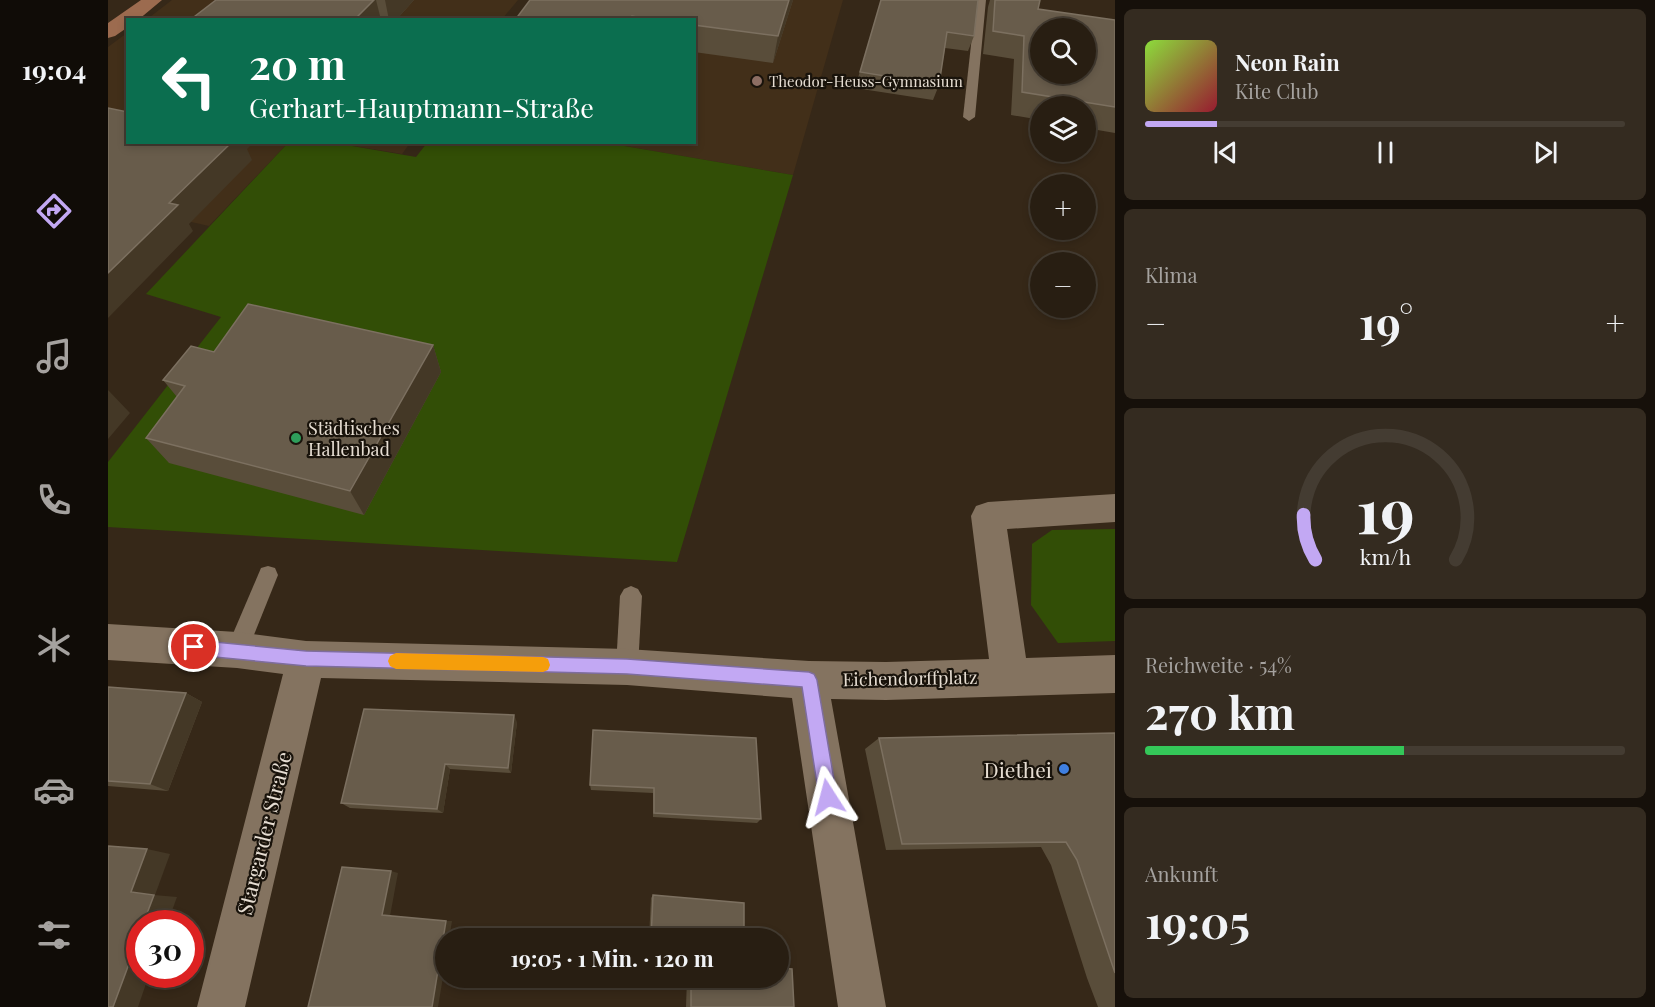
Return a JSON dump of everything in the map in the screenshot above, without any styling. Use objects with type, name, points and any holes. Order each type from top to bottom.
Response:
[{"type":"main road","points":[[128,18],[153,0]]},
{"type":"main road","points":[[108,32],[126,19]]},
{"type":"street","points":[[1010,676],[988,516],[1115,508]]},
{"type":"street","name":"Eichendorffplatz","points":[[108,642],[237,650],[306,659],[627,667],[809,680],[886,681],[1115,674]]},
{"type":"street","name":"Stargarder Straße","points":[[220,1007],[306,659]]},
{"type":"street","points":[[809,680],[862,1007]]},
{"type":"lane","points":[[969,117],[981,0]]},
{"type":"lane","points":[[237,650],[268,575]]},
{"type":"lane","points":[[627,667],[631,596]]},
{"type":"shaded area","points":[[172,0],[518,0],[503,18],[149,18]]},
{"type":"shaded area","name":"Theodor-Heuss-Gymnasium","points":[[534,0],[843,0],[793,175],[613,144],[696,144],[696,18],[521,18]]},
{"type":"shaded area","points":[[126,34],[126,144],[287,144],[209,226],[108,203],[108,47]]},
{"type":"shaded area","points":[[341,144],[409,144],[402,154]]},
{"type":"green space","points":[[287,144],[341,144],[416,157],[426,144],[613,144],[793,175],[677,562],[108,527],[108,462],[221,317],[146,294]]},
{"type":"green space","points":[[1115,529],[1115,641],[1058,643],[1031,605],[1032,544],[1052,530]]},
{"type":"building","points":[[216,0],[374,0],[356,18],[193,18]]},
{"type":"building","points":[[530,0],[789,0],[778,36],[696,25],[696,18],[632,16],[632,18],[516,18]]},
{"type":"building","points":[[881,0],[978,0],[974,36],[947,32],[939,85],[860,72]]},
{"type":"building","points":[[995,0],[1040,0],[1038,9],[1115,20],[1115,107],[1096,104],[1096,96],[1047,96],[1022,92],[1024,36],[993,31]]},
{"type":"building","points":[[108,108],[126,112],[126,144],[230,144],[169,203],[178,205],[108,273]]},
{"type":"building","name":"Städtisches Hallenbad","points":[[248,304],[433,345],[350,491],[146,438],[185,386],[163,380],[191,346],[214,352]]},
{"type":"building","points":[[108,687],[186,693],[150,784],[108,781]]},
{"type":"building","points":[[364,709],[514,715],[508,768],[445,764],[437,809],[341,803]]},
{"type":"building","points":[[593,730],[756,738],[761,819],[654,813],[654,788],[590,785]]},
{"type":"building","points":[[1115,733],[1115,973],[1077,860],[1066,842],[902,844],[879,738]]},
{"type":"building","points":[[108,846],[147,849],[131,892],[154,895],[148,910],[126,910],[126,972],[113,1007],[108,1007]]},
{"type":"building","points":[[342,867],[391,871],[382,915],[446,921],[445,928],[435,928],[435,988],[432,1007],[308,1007]]},
{"type":"building","points":[[653,895],[744,903],[744,928],[652,928]]},
{"type":"building","points":[[789,969],[792,969],[794,1007],[691,1007],[691,988],[789,988]]},
{"type":"slow traffic","points":[[396,661],[543,665]]},
{"type":"place","name":"Theodor-Heuss-Gymnasium","points":[[757,81]]},
{"type":"place","name":"Städtisches Hallenbad","points":[[296,438]]},
{"type":"place","name":"Diethei","points":[[1064,769]]},
{"type":"route","points":[[194,647],[306,659],[627,667],[809,680],[828,797]]}]
